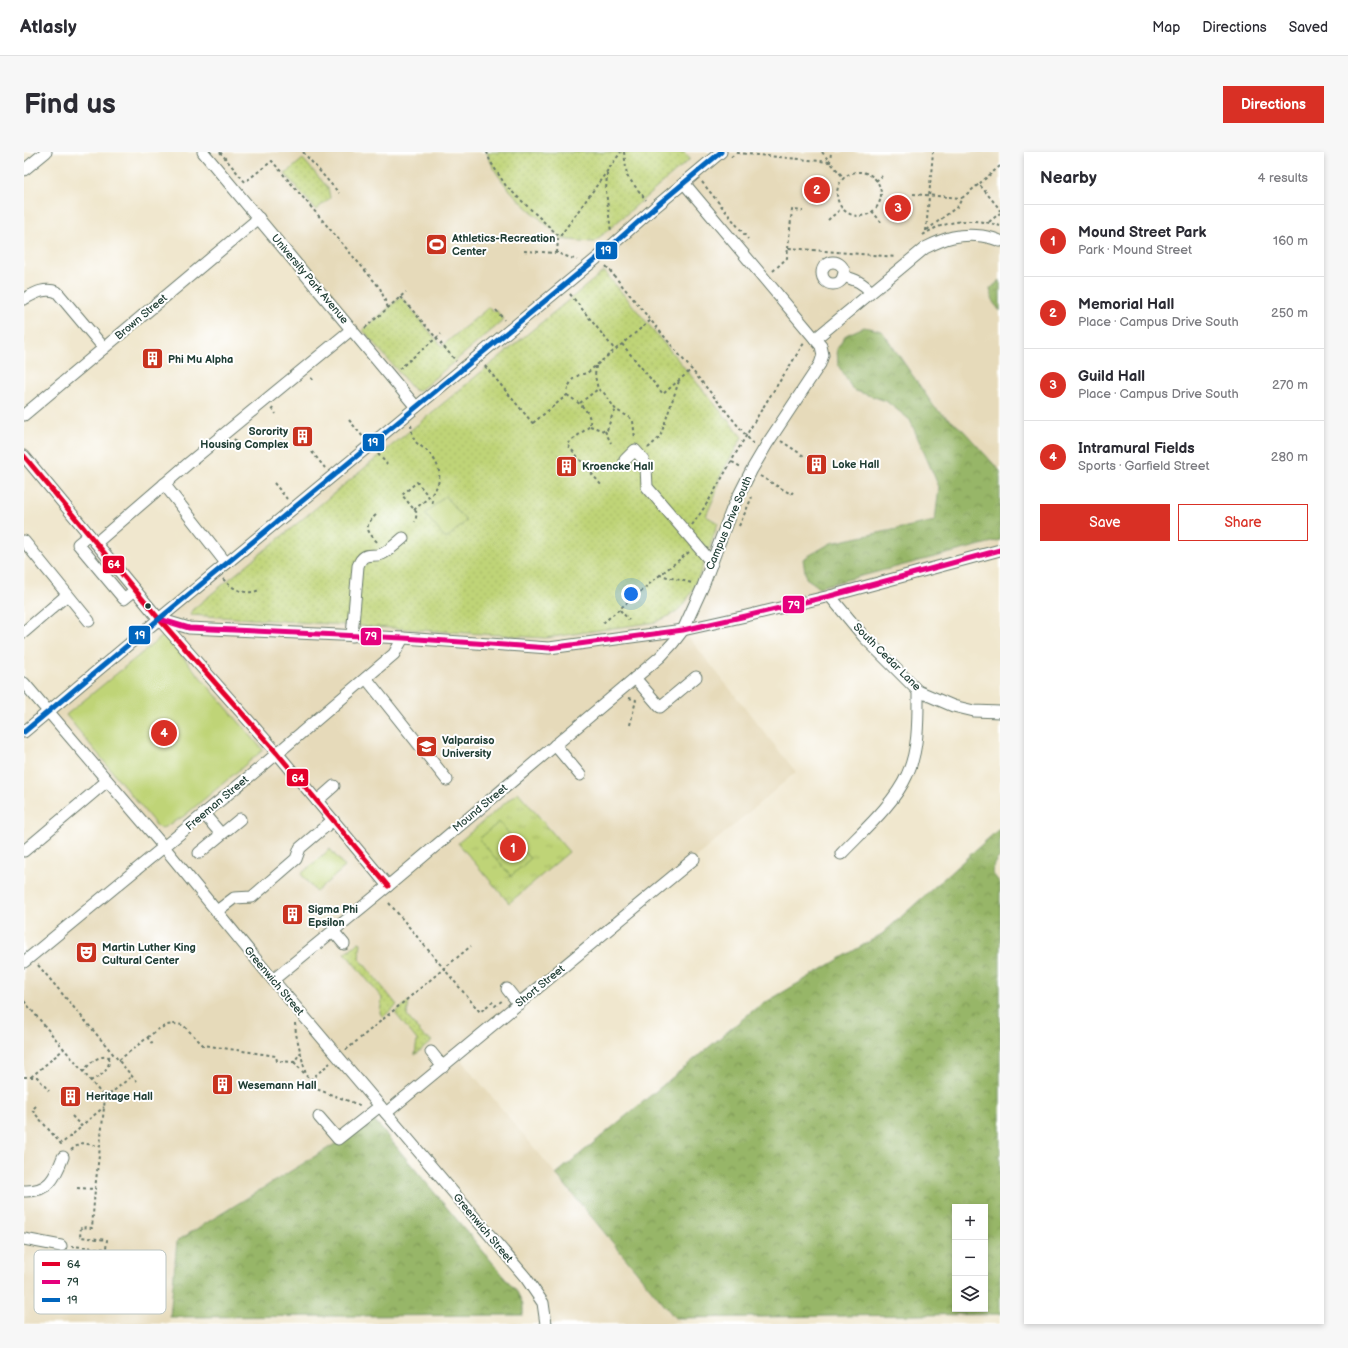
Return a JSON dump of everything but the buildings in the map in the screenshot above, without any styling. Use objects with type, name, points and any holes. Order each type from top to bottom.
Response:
[{"type":"street","points":[[24,170],[46,152]]},
{"type":"street","name":"University Park Avenue","points":[[203,152],[357,329],[416,407]]},
{"type":"street","points":[[24,732],[332,476],[373,448],[416,407],[602,254],[721,152]]},
{"type":"street","name":"Campus Drive South","points":[[683,630],[703,586],[732,509],[756,474],[767,444],[820,364],[823,355],[821,346],[684,183]]},
{"type":"street","name":"Brown Street","points":[[24,415],[259,218]]},
{"type":"street","points":[[812,336],[871,292],[925,248],[942,240],[960,235],[996,238],[1000,241]]},
{"type":"street","points":[[843,276],[864,284],[871,292]]},
{"type":"street","points":[[24,299],[38,292],[51,290],[58,292],[104,348]]},
{"type":"street","points":[[135,590],[124,599],[78,544],[92,539],[164,484],[357,329]]},
{"type":"street","points":[[625,460],[638,453],[646,467],[647,487],[712,563]]},
{"type":"street","points":[[24,456],[159,619],[277,753],[388,886]]},
{"type":"street","points":[[164,484],[226,563]]},
{"type":"street","points":[[352,636],[358,566],[360,561],[364,556],[378,555],[385,552],[403,538]]},
{"type":"street","points":[[24,541],[89,621]]},
{"type":"street","points":[[159,619],[190,628],[403,638],[549,648],[683,630],[830,596],[1000,550]]},
{"type":"street","points":[[24,632],[67,594]]},
{"type":"street","name":"South Cedar Lane","points":[[830,596],[864,637],[918,691],[953,706],[974,711],[1000,712]]},
{"type":"street","name":"Mound Street","points":[[273,980],[388,886],[660,657],[683,630]]},
{"type":"street","name":"Freeman Street","points":[[29,961],[394,654],[403,638]]},
{"type":"street","points":[[635,678],[660,707],[696,677]]},
{"type":"street","points":[[366,678],[447,780]]},
{"type":"street","name":"Greenwich Street","points":[[24,683],[164,847],[273,980],[526,1278],[543,1303],[546,1324]]},
{"type":"street","points":[[841,854],[888,805],[908,775],[916,747],[918,691]]},
{"type":"street","points":[[555,745],[580,775]]},
{"type":"street","points":[[24,850],[108,781]]},
{"type":"street","points":[[317,801],[334,786]]},
{"type":"street","points":[[204,814],[221,834]]},
{"type":"street","points":[[199,852],[240,819]]},
{"type":"street","points":[[217,911],[234,898],[252,897],[296,859],[300,848],[333,820]]},
{"type":"street","name":"Short Street","points":[[319,1117],[338,1139],[383,1109],[443,1067],[694,859]]},
{"type":"street","points":[[333,931],[344,944]]},
{"type":"street","points":[[508,992],[519,1004]]},
{"type":"street","points":[[431,1052],[443,1067]]},
{"type":"street","points":[[24,1191],[40,1190],[46,1186],[53,1179],[63,1157]]},
{"type":"street","points":[[24,1239],[61,1246]]},
{"type":"path","points":[[220,152],[245,182],[272,161],[380,288],[388,308]]},
{"type":"path","points":[[303,152],[339,193]]},
{"type":"path","points":[[487,152],[490,161],[506,186],[560,237]]},
{"type":"path","points":[[556,253],[558,239],[621,152]]},
{"type":"path","points":[[624,152],[627,176],[647,202],[654,208]]},
{"type":"path","points":[[822,152],[844,178]]},
{"type":"path","points":[[830,162],[831,152]]},
{"type":"path","points":[[926,232],[933,152]]},
{"type":"path","points":[[736,153],[830,162]]},
{"type":"path","points":[[921,236],[958,206],[962,198],[1000,166]]},
{"type":"path","points":[[606,172],[606,191],[611,233]]},
{"type":"path","points":[[864,173],[871,176],[876,181],[880,187],[881,195],[879,202],[872,211],[862,216],[847,213],[842,208],[837,196],[838,189],[844,178],[850,174],[864,173]]},
{"type":"path","points":[[876,181],[882,176]]},
{"type":"path","points":[[702,182],[751,244]]},
{"type":"path","points":[[979,184],[998,207],[1000,212],[988,223]]},
{"type":"path","points":[[913,194],[962,198]]},
{"type":"path","points":[[828,220],[842,208]]},
{"type":"path","points":[[773,271],[787,258],[792,210],[804,211]]},
{"type":"path","points":[[872,211],[881,222]]},
{"type":"path","points":[[926,232],[944,224],[968,221],[1000,226]]},
{"type":"path","points":[[788,248],[896,257]]},
{"type":"path","points":[[524,251],[556,253],[578,260]]},
{"type":"path","points":[[890,262],[900,254]]},
{"type":"path","points":[[605,265],[756,447],[778,440],[804,456]]},
{"type":"path","points":[[357,329],[388,308],[406,292]]},
{"type":"path","points":[[570,293],[615,350]]},
{"type":"path","points":[[401,297],[456,361]]},
{"type":"path","points":[[496,310],[504,320]]},
{"type":"path","points":[[533,423],[567,395],[568,386],[573,379],[579,375],[587,373],[650,320]]},
{"type":"path","points":[[397,371],[441,334]]},
{"type":"path","points":[[686,532],[700,514],[746,436],[812,336]]},
{"type":"path","points":[[622,344],[663,394],[692,369]]},
{"type":"path","points":[[484,365],[535,426]]},
{"type":"path","points":[[596,366],[595,376],[598,389],[604,393],[616,410],[633,421],[638,453],[660,438],[679,380]]},
{"type":"path","points":[[309,375],[315,382]]},
{"type":"path","points":[[580,403],[598,389]]},
{"type":"path","points":[[567,395],[580,403],[591,420],[590,426],[567,444],[602,486]]},
{"type":"path","points":[[271,407],[276,414]]},
{"type":"path","points":[[605,431],[607,430],[616,410]]},
{"type":"path","points":[[349,420],[387,464]]},
{"type":"path","points":[[410,424],[416,442],[432,456],[440,473],[438,487],[414,510]]},
{"type":"path","points":[[590,426],[605,431],[611,443]]},
{"type":"path","points":[[781,442],[785,435]]},
{"type":"path","points":[[234,438],[240,446]]},
{"type":"path","points":[[312,452],[332,476]]},
{"type":"path","points":[[732,462],[791,494],[793,492]]},
{"type":"path","points":[[756,474],[763,472]]},
{"type":"path","points":[[756,474],[759,481]]},
{"type":"path","points":[[415,522],[417,513],[402,495],[417,482],[435,504]]},
{"type":"path","points":[[274,483],[294,508]]},
{"type":"path","points":[[737,531],[754,491]]},
{"type":"path","points":[[376,515],[367,526],[368,531],[385,552]]},
{"type":"path","points":[[603,623],[697,545]]},
{"type":"path","points":[[660,575],[703,586]]},
{"type":"path","points":[[222,578],[229,586],[248,593],[259,590]]},
{"type":"path","points":[[620,610],[629,620]]},
{"type":"path","points":[[627,697],[636,700],[630,725]]},
{"type":"path","points":[[389,903],[480,1012],[492,1002],[495,1006],[508,992]]},
{"type":"path","points":[[349,1048],[471,946]]},
{"type":"path","points":[[29,961],[119,1060],[136,1081]]},
{"type":"path","points":[[24,1001],[105,1098]]},
{"type":"path","points":[[295,1023],[296,1034],[307,1076]]},
{"type":"path","points":[[119,1060],[157,1030],[167,1025],[183,1025],[203,1045],[276,1056],[277,1061],[294,1062],[319,1090],[367,1108]]},
{"type":"path","points":[[147,1037],[154,1046]]},
{"type":"path","points":[[31,1077],[64,1049]]},
{"type":"path","points":[[294,1062],[301,1052]]},
{"type":"path","points":[[84,1072],[94,1061],[103,1056],[109,1057],[113,1054]]},
{"type":"path","points":[[90,1080],[105,1072],[110,1064],[109,1057]]},
{"type":"path","points":[[310,1080],[330,1064]]},
{"type":"path","points":[[61,1246],[106,1249],[107,1240],[80,1238],[81,1227],[92,1228],[105,1098],[132,1076]]},
{"type":"path","points":[[24,1077],[37,1077],[49,1091]]},
{"type":"path","points":[[36,1106],[32,1110],[60,1144],[104,1107]]},
{"type":"path","points":[[72,1116],[81,1126]]},
{"type":"path","points":[[63,1157],[80,1143],[100,1146]]},
{"type":"path","points":[[77,1188],[95,1189]]},
{"type":"shaded area","name":"Valparaiso University","points":[[203,152],[1000,152],[1000,550],[683,630],[796,772],[694,859],[457,1055],[681,1324],[546,1324],[543,1303],[386,1113],[177,1241],[169,1324],[24,1324],[24,962],[164,847],[48,712],[416,407]]},
{"type":"green space","points":[[487,152],[684,152],[690,159],[593,243],[558,239],[560,237],[528,209],[499,177]]},
{"type":"green space","points":[[303,159],[328,188],[330,198],[316,210],[285,174]]},
{"type":"green space","points":[[604,271],[742,437],[719,479],[716,493],[706,516],[718,523],[707,556],[697,581],[686,602],[677,610],[656,622],[545,638],[190,615],[192,610]]},
{"type":"green space","points":[[1000,280],[1000,311],[993,302],[990,289]]},
{"type":"green space","points":[[401,297],[442,346],[489,307],[494,312],[496,310],[504,320],[424,387],[417,391],[413,389],[363,330]]},
{"type":"green space","points":[[864,327],[882,331],[935,408],[963,430],[1000,471],[1000,540],[819,587],[806,578],[803,559],[831,543],[935,521],[939,487],[910,420],[886,401],[853,390],[838,365],[837,349],[846,335]]},
{"type":"green space","points":[[445,496],[466,521],[446,539],[425,514]]},
{"type":"green space","points":[[164,635],[263,750],[184,816],[162,829],[156,825],[66,715]]},
{"type":"green space","points":[[518,792],[569,852],[509,903],[458,843]]},
{"type":"green space","points":[[499,822],[530,859],[511,876],[479,839]]},
{"type":"green space","points":[[1000,828],[1000,856],[994,864],[993,874],[1000,883],[1000,1314],[675,1318],[556,1174],[756,1008],[882,934]]},
{"type":"green space","points":[[330,849],[345,867],[316,892],[301,874]]},
{"type":"green space","points":[[359,942],[361,943],[359,958],[397,1005],[383,1017],[380,1013],[382,998],[345,953]]},
{"type":"green space","points":[[409,1001],[407,1016],[425,1038],[432,1041],[415,1055],[417,1040],[395,1013]]},
{"type":"green space","points":[[374,1120],[517,1292],[523,1304],[523,1315],[170,1317],[177,1241]]},
{"type":"transit line","name":"19","points":[[24,732],[602,254],[721,152]]},
{"type":"transit line","name":"64","points":[[24,456],[159,619],[277,753],[388,886]]},
{"type":"transit line","name":"79","points":[[159,619],[189,628],[403,638],[549,648],[683,630],[830,596],[1000,550]]},
{"type":"place","name":"Memorial Hall","points":[[817,190]]},
{"type":"place","name":"Guild Hall","points":[[898,208]]},
{"type":"place","name":"Athletics-Recreation Center","points":[[436,244]]},
{"type":"place","name":"Phi Mu Alpha","points":[[152,359]]},
{"type":"place","name":"Sorority Housing Complex","points":[[303,437]]},
{"type":"place","name":"Loke Hall","points":[[817,464]]},
{"type":"place","name":"Kroencke Hall","points":[[566,466]]},
{"type":"place","name":"Intramural Fields","points":[[164,733]]},
{"type":"place","name":"Valparaiso University","points":[[426,746]]},
{"type":"place","name":"Mound Street Park","points":[[513,848]]},
{"type":"place","name":"Sigma Phi Epsilon","points":[[293,915]]},
{"type":"place","name":"Martin Luther King Cultural Center","points":[[87,953]]},
{"type":"place","name":"Wesemann Hall","points":[[223,1085]]},
{"type":"place","name":"Heritage Hall","points":[[71,1096]]}]
